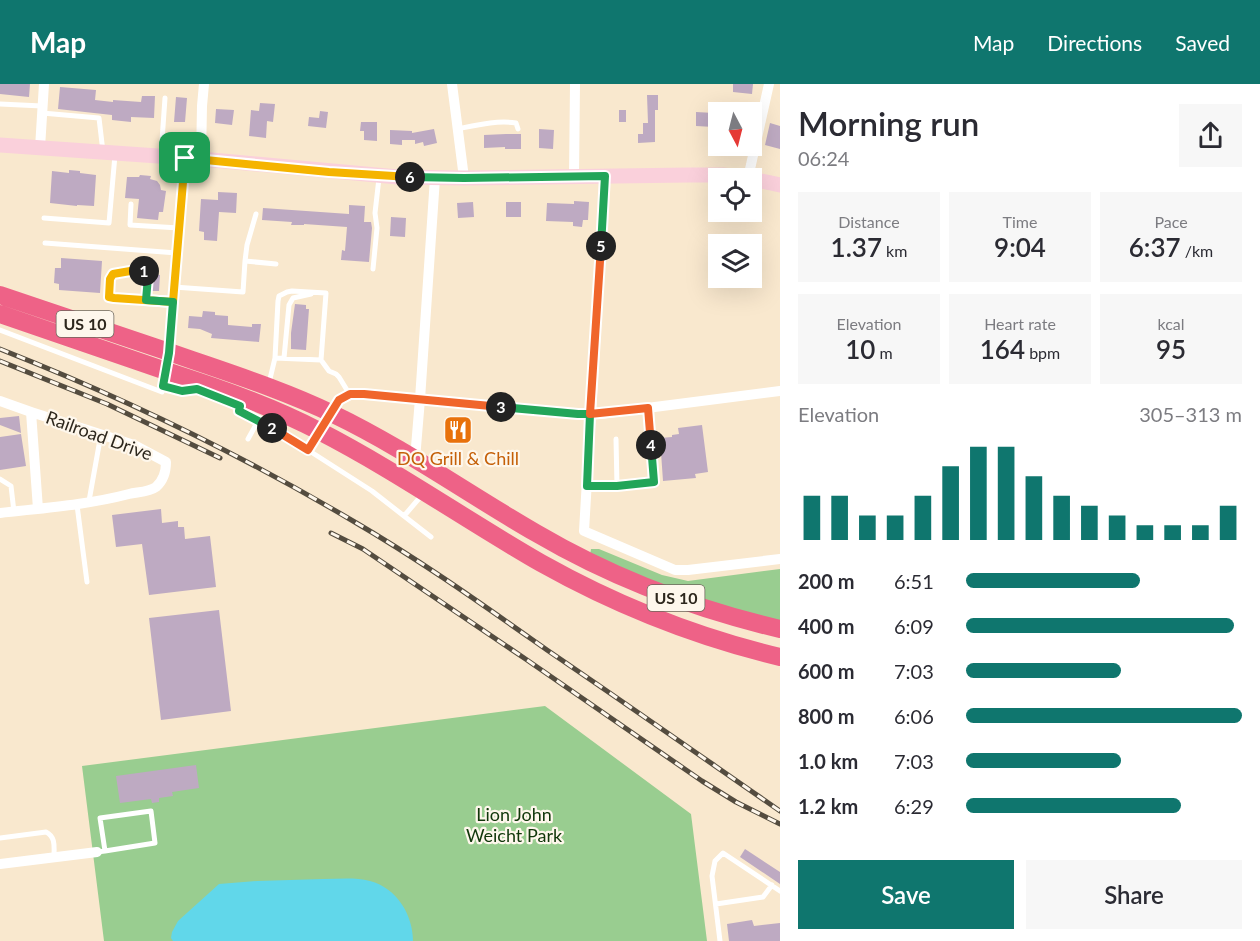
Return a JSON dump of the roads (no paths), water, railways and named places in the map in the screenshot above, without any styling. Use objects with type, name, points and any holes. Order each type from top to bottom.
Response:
[{"type":"highway","name":"US 10","points":[[0,295],[277,421],[320,431],[425,491],[520,551],[592,590],[676,626],[780,657]]},
{"type":"highway","name":"US 10","points":[[0,314],[166,370],[268,386],[332,413],[375,436],[536,533],[602,568],[681,600],[780,629]]},
{"type":"street","points":[[39,148],[44,84]]},
{"type":"street","points":[[201,159],[204,84]]},
{"type":"street","points":[[452,84],[464,178]]},
{"type":"street","points":[[574,177],[575,84]]},
{"type":"street","points":[[752,168],[769,84]]},
{"type":"street","points":[[0,145],[435,178],[708,175]]},
{"type":"street","points":[[166,370],[185,158]]},
{"type":"street","points":[[605,176],[584,531],[675,570],[780,559]]},
{"type":"street","points":[[415,459],[435,178]]},
{"type":"street","points":[[762,181],[780,185]]},
{"type":"street","points":[[320,431],[339,400],[350,394],[590,414],[780,391]]},
{"type":"street","name":"Railroad Drive","points":[[0,401],[134,445],[166,462],[166,471],[162,480],[154,488],[89,503]]},
{"type":"street","points":[[31,412],[38,509]]},
{"type":"street","points":[[0,513],[89,503]]},
{"type":"street","points":[[0,864],[101,851]]},
{"type":"lane","points":[[160,156],[165,98]]},
{"type":"lane","points":[[0,104],[99,118],[109,152],[109,223],[44,218]]},
{"type":"lane","points":[[457,129],[508,122],[516,123],[518,129]]},
{"type":"lane","points":[[373,268],[379,175]]},
{"type":"lane","points":[[131,204],[130,225],[179,228]]},
{"type":"lane","points":[[174,286],[243,292],[247,245],[256,214]]},
{"type":"lane","points":[[45,243],[177,253]]},
{"type":"lane","points":[[245,261],[276,264]]},
{"type":"lane","points":[[146,300],[148,277],[146,272],[139,270],[116,273],[111,277],[109,295],[111,298],[173,302]]},
{"type":"lane","points":[[268,386],[275,358],[279,296],[292,291],[326,293],[321,360],[329,372],[339,377],[350,394]]},
{"type":"lane","points":[[284,358],[289,305],[293,298],[315,292]]},
{"type":"lane","points":[[0,330],[162,392],[166,370]]},
{"type":"lane","points":[[275,358],[321,360]]},
{"type":"lane","points":[[166,370],[182,391],[197,389],[208,393]]},
{"type":"lane","points":[[238,402],[239,411],[258,421],[277,421],[308,450],[372,491],[431,537]]},
{"type":"lane","points":[[587,486],[654,482],[648,408]]},
{"type":"lane","points":[[248,439],[258,421]]},
{"type":"lane","points":[[308,450],[320,431]]},
{"type":"lane","points":[[89,503],[101,434]]},
{"type":"lane","points":[[616,439],[617,486]]},
{"type":"lane","points":[[0,479],[11,486],[14,512]]},
{"type":"lane","points":[[404,516],[425,491]]},
{"type":"lane","points":[[77,505],[87,582]]},
{"type":"lane","points":[[151,811],[155,843],[101,851],[100,818],[151,811]]},
{"type":"lane","points":[[0,838],[46,832],[54,841],[54,857]]},
{"type":"lane","points":[[720,941],[712,876],[715,861],[723,853],[780,891]]},
{"type":"lane","points":[[716,904],[763,897],[772,885]]},
{"type":"water","points":[[347,878],[370,881],[395,896],[407,912],[413,941],[173,941],[171,938],[178,921],[219,884]]},
{"type":"railway","points":[[0,349],[46,367],[180,428],[353,521],[451,583],[780,811]]},
{"type":"railway","points":[[0,361],[107,404],[220,458]]},
{"type":"railway","points":[[331,533],[363,549],[702,781],[736,802],[780,824]]},
{"type":"place","name":"DQ Grill & Chill","points":[[458,430]]},
{"type":"park label","name":"Lion John Weicht Park","points":[[514,825]]}]
